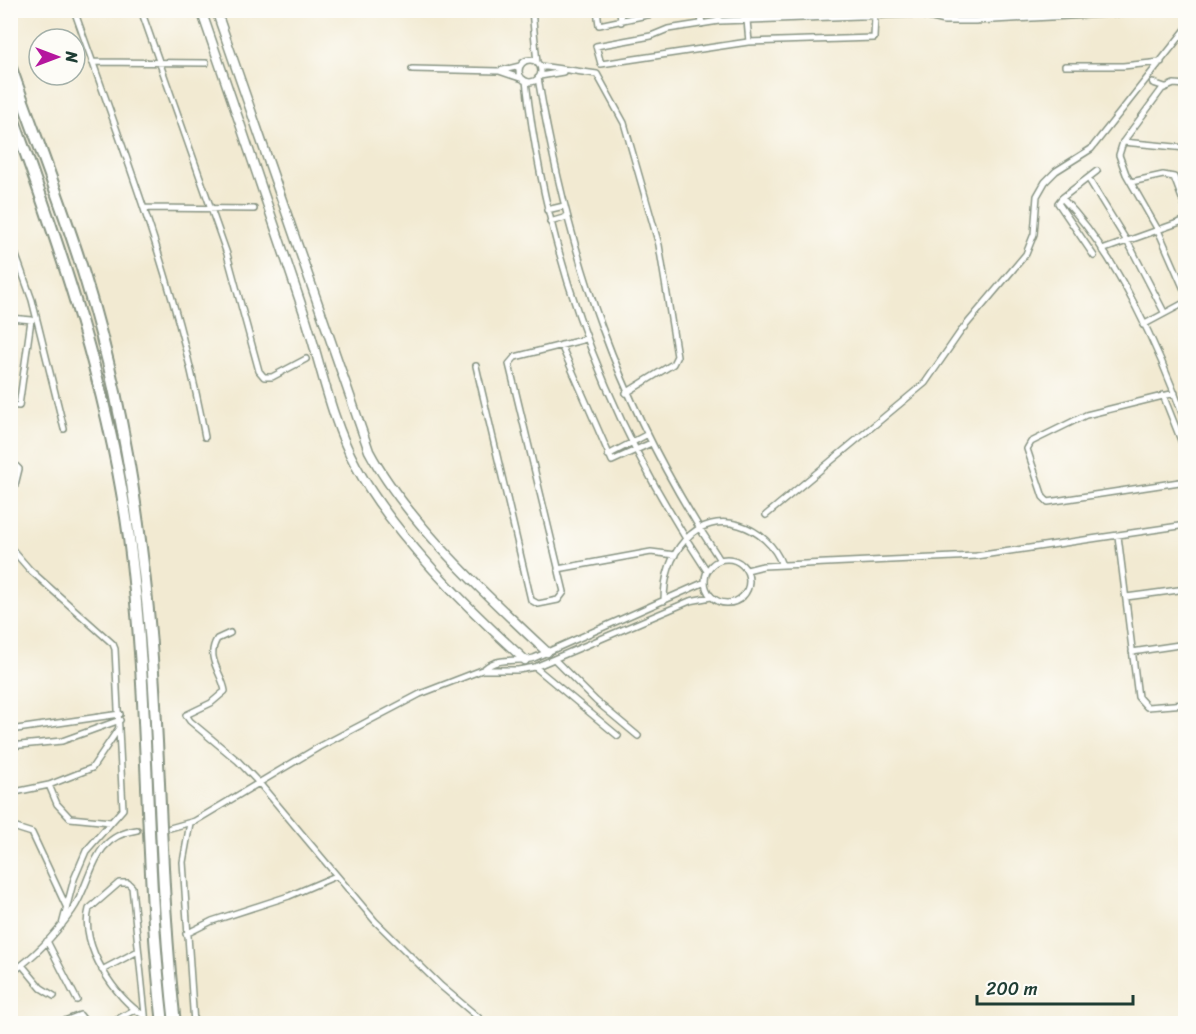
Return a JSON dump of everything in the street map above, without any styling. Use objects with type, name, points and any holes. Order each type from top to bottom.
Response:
[{"type":"highway","points":[[10,65],[91,299],[114,393],[133,491],[152,647],[163,893],[175,1023]]},
{"type":"highway","points":[[10,110],[78,308],[108,418],[123,498],[137,620],[161,1023]]},
{"type":"street","points":[[74,10],[144,208],[180,321],[205,437]]},
{"type":"street","points":[[141,10],[237,288],[260,374],[272,377],[306,358]]},
{"type":"street","points":[[201,10],[285,256],[341,431],[355,464],[375,495],[433,568],[487,625],[525,660]]},
{"type":"street","points":[[216,10],[369,451],[388,481],[439,542],[501,609],[550,651],[596,700],[638,736]]},
{"type":"street","points":[[532,10],[539,77],[564,206],[591,302],[626,393],[646,435],[720,560]]},
{"type":"street","points":[[597,10],[599,25],[671,10]]},
{"type":"street","points":[[620,10],[621,22]]},
{"type":"street","points":[[700,10],[702,24]]},
{"type":"street","points":[[718,10],[719,21]]},
{"type":"street","points":[[743,10],[749,42]]},
{"type":"street","points":[[785,10],[785,18]]},
{"type":"street","points":[[1004,10],[1004,19]]},
{"type":"street","points":[[875,15],[874,38],[749,42],[600,64],[596,45],[719,21],[785,18],[812,14],[922,14],[953,21],[1180,10]]},
{"type":"street","points":[[766,515],[925,383],[961,331],[1026,254],[1034,234],[1036,201],[1045,182],[1056,171],[1091,149],[1185,29]]},
{"type":"street","points":[[412,69],[499,71],[520,66],[529,60],[565,71],[591,72],[599,76],[624,123],[650,205],[663,265],[677,358],[671,365],[626,393]]},
{"type":"street","points":[[92,62],[206,63]]},
{"type":"street","points":[[1065,66],[1124,66],[1161,62]]},
{"type":"street","points":[[520,66],[547,210],[586,339],[635,450],[707,571]]},
{"type":"street","points":[[499,71],[524,80],[565,71]]},
{"type":"street","points":[[1153,83],[1165,87],[1185,85]]},
{"type":"street","points":[[1165,87],[1123,142],[1120,161],[1158,230],[1185,294]]},
{"type":"street","points":[[1123,142],[1185,148]]},
{"type":"street","points":[[1094,256],[1059,207],[1062,198],[1097,171]]},
{"type":"street","points":[[1131,182],[1163,175],[1173,177],[1185,209]]},
{"type":"street","points":[[1088,178],[1126,241],[1164,312]]},
{"type":"street","points":[[1062,198],[1080,217],[1102,249],[1143,325],[1175,393],[1185,424]]},
{"type":"street","points":[[547,210],[564,206]]},
{"type":"street","points":[[144,208],[254,209]]},
{"type":"street","points":[[550,222],[567,217]]},
{"type":"street","points":[[1102,249],[1185,220]]},
{"type":"street","points":[[10,240],[64,429]]},
{"type":"street","points":[[1177,274],[1185,272]]},
{"type":"street","points":[[1143,325],[1185,302]]},
{"type":"street","points":[[10,318],[34,320]]},
{"type":"street","points":[[10,405],[19,406],[34,320]]},
{"type":"street","points":[[476,366],[534,603],[562,597],[564,592],[509,364],[513,357],[586,339]]},
{"type":"street","points":[[561,345],[612,461],[651,443]]},
{"type":"street","points":[[1175,393],[1081,416],[1031,442],[1028,449],[1044,499],[1048,502],[1185,481]]},
{"type":"street","points":[[1163,395],[1185,453]]},
{"type":"street","points":[[1177,401],[1185,398]]},
{"type":"street","points":[[608,454],[646,435]]},
{"type":"street","points":[[10,460],[18,465],[19,471],[10,505]]},
{"type":"street","points":[[664,601],[667,577],[675,555],[686,539],[700,529],[724,523],[749,528],[770,543],[782,565]]},
{"type":"street","points":[[747,570],[759,566],[957,558],[1185,525]]},
{"type":"street","points":[[1118,536],[1138,697],[1143,706],[1185,704]]},
{"type":"street","points":[[10,547],[30,570],[113,644],[120,720],[123,809],[86,851],[66,906],[62,925]]},
{"type":"street","points":[[558,569],[651,552],[675,555]]},
{"type":"street","points":[[482,670],[535,667],[690,601],[711,597],[726,603],[741,599],[749,585],[747,570],[734,560],[720,560],[707,571],[705,582],[711,597]]},
{"type":"street","points":[[170,828],[190,823],[260,784],[319,747],[395,707],[482,670],[495,662],[525,660],[550,651],[705,582]]},
{"type":"street","points":[[1126,597],[1185,589]]},
{"type":"street","points":[[230,633],[217,639],[213,651],[213,665],[224,687],[223,695],[186,714],[190,721],[238,761],[260,784],[375,921],[441,986],[486,1023]]},
{"type":"street","points":[[1132,652],[1185,644]]},
{"type":"street","points":[[506,670],[507,661]]},
{"type":"street","points":[[535,667],[618,736]]},
{"type":"street","points":[[10,730],[120,720]]},
{"type":"street","points":[[10,746],[62,741],[120,720]]},
{"type":"street","points":[[10,793],[49,785],[92,768],[120,720]]},
{"type":"street","points":[[49,785],[57,804],[70,818],[111,822]]},
{"type":"street","points":[[190,823],[183,857],[186,934],[194,1023]]},
{"type":"street","points":[[10,826],[32,832],[66,906]]},
{"type":"street","points":[[10,974],[47,941],[74,909],[93,864],[104,846],[116,836],[137,830]]},
{"type":"street","points":[[186,934],[212,921],[289,896],[336,876]]},
{"type":"street","points":[[146,1016],[134,1010],[116,992],[102,970],[90,936],[87,913],[93,904],[119,883],[128,883],[132,887],[146,1016],[146,1023]]},
{"type":"street","points":[[47,941],[77,1000]]},
{"type":"street","points":[[102,970],[138,951]]},
{"type":"street","points":[[22,965],[41,988],[54,996]]},
{"type":"street","points":[[110,1023],[134,1010]]},
{"type":"street","points":[[62,1022],[80,1015],[87,1023]]},
{"type":"tunnel","points":[[137,830],[170,828]]}]
